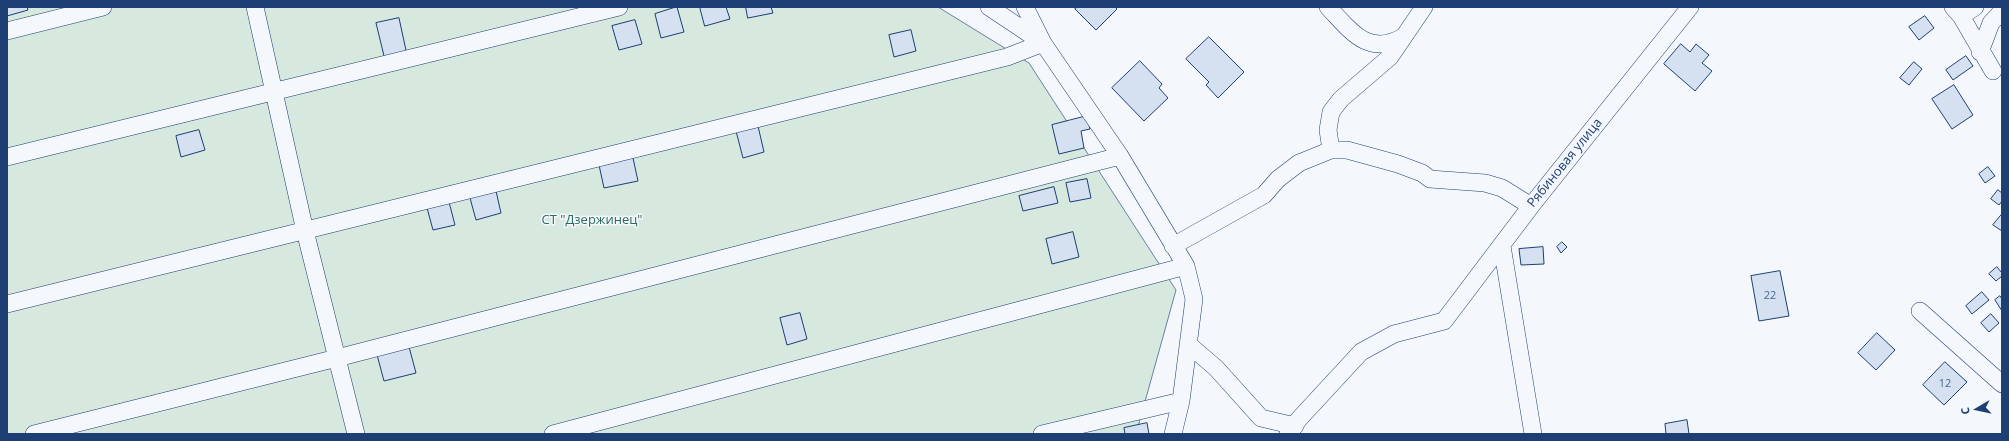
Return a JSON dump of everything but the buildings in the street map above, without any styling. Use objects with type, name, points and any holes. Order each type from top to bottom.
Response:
[{"type":"street","points":[[7,31],[103,7]]},
{"type":"street","points":[[256,7],[305,231],[356,434]]},
{"type":"street","points":[[7,158],[619,7]]},
{"type":"street","points":[[989,7],[1043,43]]},
{"type":"street","points":[[1025,7],[1043,43],[1120,156],[1186,266],[1194,299],[1181,402],[1173,434]]},
{"type":"street","points":[[1328,7],[1360,38],[1368,42],[1387,45],[1403,37]]},
{"type":"street","points":[[1331,150],[1328,130],[1331,112],[1341,99],[1390,57],[1424,7]]},
{"type":"street","name":"Рябиновая улица","points":[[1291,430],[1299,419],[1361,352],[1394,334],[1444,321],[1502,246],[1530,206],[1690,7]]},
{"type":"street","points":[[1963,10],[1980,52],[1993,71]]},
{"type":"street","points":[[1980,52],[1991,24],[2002,11]]},
{"type":"street","points":[[7,304],[1007,57],[1043,43]]},
{"type":"street","points":[[1173,246],[1264,195],[1278,179],[1299,163],[1331,150],[1347,150],[1398,164],[1422,173],[1430,179],[1439,181],[1485,183],[1502,188],[1530,206]]},
{"type":"street","points":[[34,434],[337,358],[1120,156]]},
{"type":"street","points":[[1502,246],[1533,434]]},
{"type":"street","points":[[553,434],[1186,266]]},
{"type":"street","points":[[1920,311],[2002,384]]},
{"type":"street","points":[[1188,344],[1216,368],[1261,418],[1266,434]]},
{"type":"street","points":[[1042,434],[1181,402]]},
{"type":"street","points":[[1261,418],[1291,430]]},
{"type":"green space","name":"СТ \"Дзержинец\"","points":[[7,7],[938,7],[1029,63],[1176,290],[1136,434],[7,434]]}]
